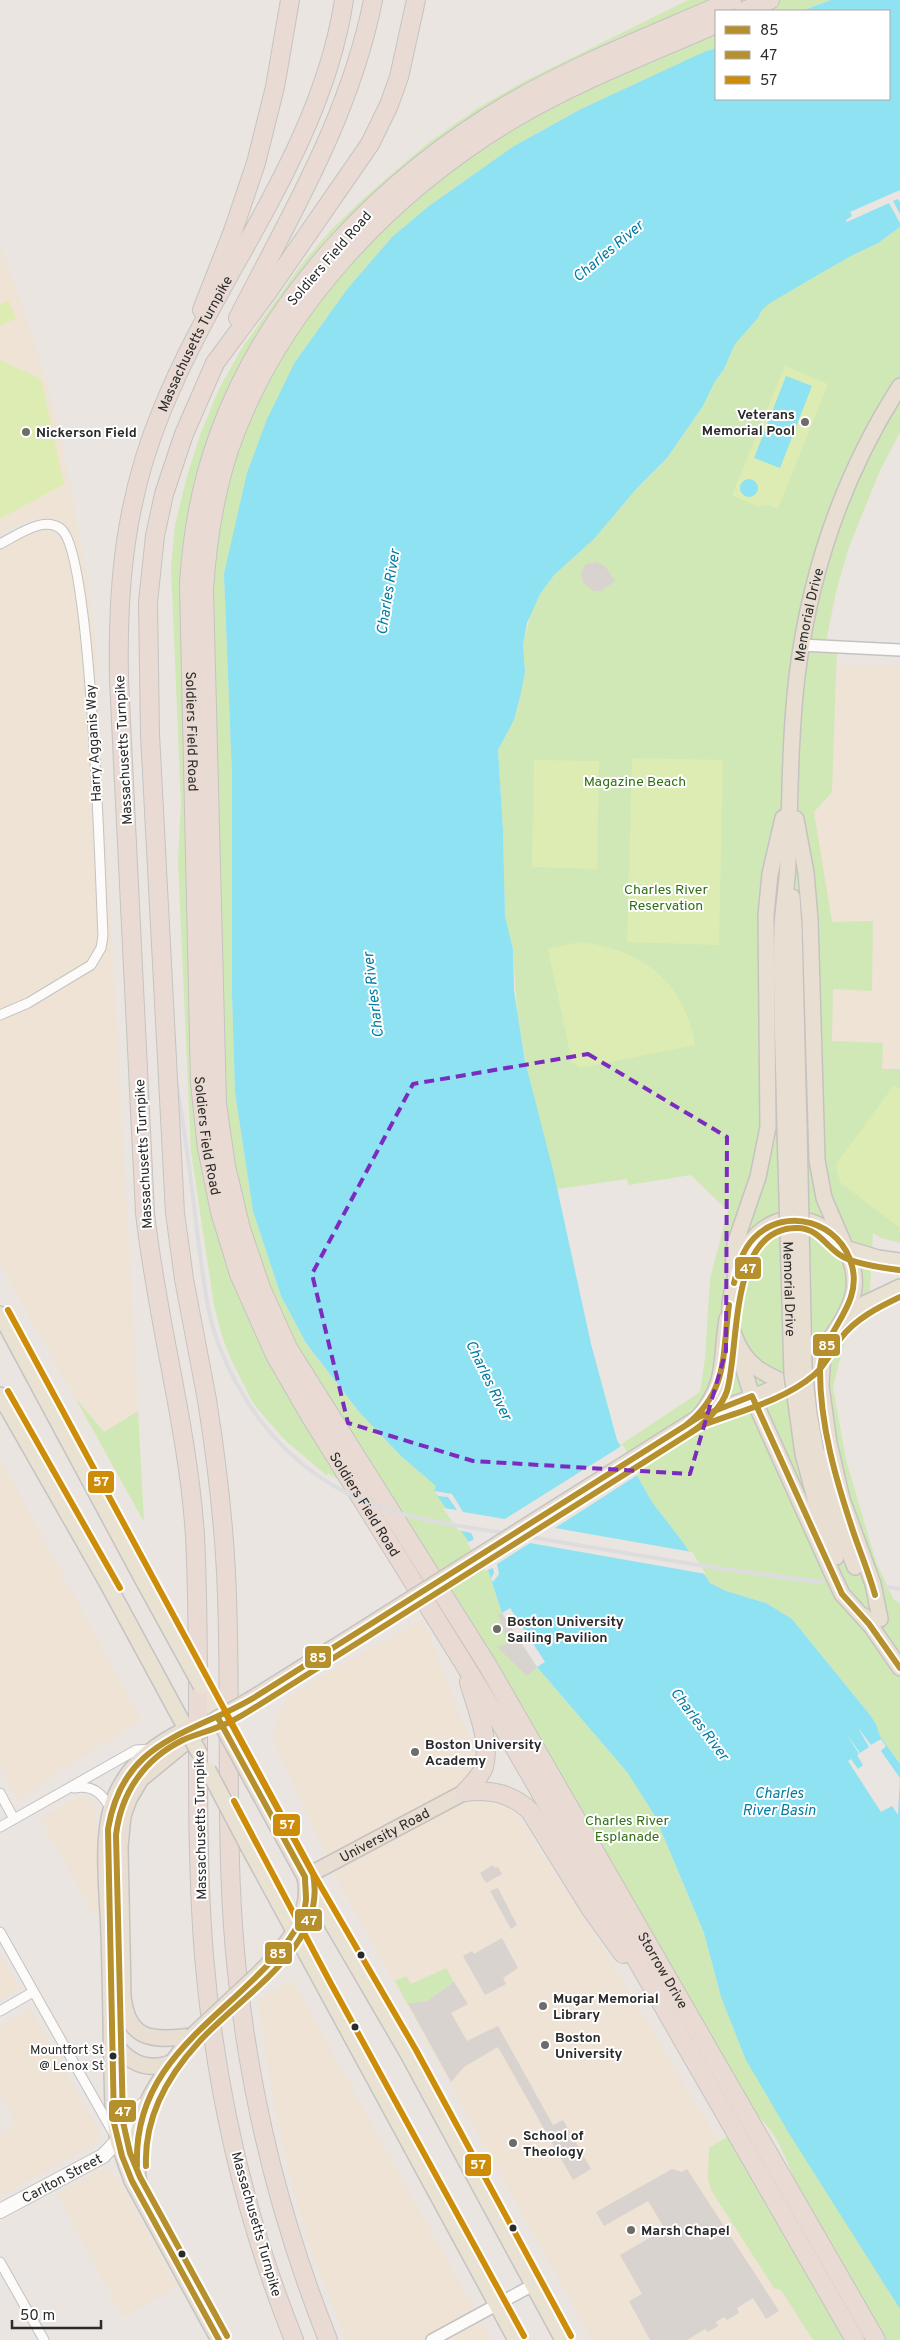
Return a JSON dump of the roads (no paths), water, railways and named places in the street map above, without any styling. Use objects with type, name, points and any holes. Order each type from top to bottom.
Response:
[{"type":"highway","points":[[191,349],[206,297],[231,238],[256,163],[269,115],[290,0]]},
{"type":"highway","points":[[281,54],[296,14],[299,0]]},
{"type":"highway","name":"Massachusetts Turnpike","points":[[294,2340],[264,2256],[241,2178],[222,2085],[207,1987],[202,1906],[194,1535],[189,1471],[156,1293],[145,1213],[118,621],[123,555],[136,485],[160,414],[191,349],[289,166],[321,94],[335,46],[344,0]]},
{"type":"highway","name":"Massachusetts Turnpike","points":[[328,2340],[306,2281],[278,2191],[255,2094],[241,2010],[236,1963],[232,1885],[225,1552],[219,1482],[207,1400],[184,1279],[173,1183],[147,646],[150,580],[163,501],[184,434],[215,363],[325,148],[344,104],[360,53],[373,0]]},
{"type":"highway","name":"Soldiers Field Road","points":[[463,1660],[278,1361],[261,1328],[239,1274],[220,1212],[204,1125],[200,1069],[188,628],[188,584],[194,530],[206,476],[218,436],[254,358],[297,292],[361,219],[427,160],[501,109],[559,77],[732,0]]},
{"type":"highway","points":[[746,10],[770,0]]},
{"type":"highway","points":[[215,363],[267,293],[370,144],[386,112],[399,77],[415,4]]},
{"type":"highway","name":"Soldiers Field Road","points":[[448,1602],[288,1348],[253,1269],[230,1187],[219,1124],[215,1061],[204,612],[205,568],[210,525],[229,451],[264,371],[290,329],[319,290],[377,224],[443,167],[514,119],[572,88],[715,24]]},
{"type":"highway","name":"Memorial Drive","points":[[899,1666],[875,1621],[810,1453],[792,1127],[794,926],[788,863],[795,700],[801,645],[815,582],[836,514],[862,453],[900,386]]},
{"type":"highway","points":[[219,2340],[128,2171],[118,2141],[113,2106],[107,1835],[111,1810],[126,1777],[137,1762],[153,1749],[189,1733],[248,1701],[699,1417],[752,1396],[809,1368],[836,1330],[849,1306],[854,1288],[852,1264],[824,1198],[818,1170],[815,1137],[810,912],[804,856],[790,793]]},
{"type":"highway","points":[[734,1283],[735,1244],[758,1177],[768,1127],[766,915],[772,864],[790,793]]},
{"type":"highway","points":[[699,1417],[714,1396],[720,1380],[729,1305],[743,1256],[751,1242],[765,1229],[779,1222],[794,1219],[811,1221],[830,1232],[845,1248]]},
{"type":"highway","points":[[729,1305],[733,1330],[752,1396],[842,1594],[875,1621]]},
{"type":"highway","points":[[733,1330],[740,1349],[750,1362],[783,1382]]},
{"type":"highway","points":[[823,1349],[821,1386],[829,1443],[842,1499],[873,1584],[875,1621]]},
{"type":"highway","name":"Storrow Drive","points":[[448,1602],[510,1704],[876,2340]]},
{"type":"highway","points":[[463,1660],[498,1793]]},
{"type":"highway","name":"Storrow Drive","points":[[463,1660],[856,2340]]},
{"type":"highway","points":[[218,1718],[305,1877]]},
{"type":"highway","points":[[189,1733],[134,1788],[121,1826],[123,1995],[126,2014],[138,2031],[151,2038],[174,2039],[192,2036]]},
{"type":"highway","points":[[465,1792],[482,1770],[485,1758],[485,1745]]},
{"type":"highway","points":[[465,1792],[482,1791],[498,1793],[521,1802],[535,1817],[607,1934],[658,1997]]},
{"type":"highway","name":"University Road","points":[[305,1877],[465,1792]]},
{"type":"highway","name":"Carlton Street","points":[[150,2096],[192,2036],[280,1953],[293,1932],[307,1898],[305,1877]]},
{"type":"highway","points":[[112,2039],[124,2057],[138,2065],[157,2067],[174,2060]]},
{"type":"highway","points":[[142,2198],[136,2146],[139,2125],[150,2096]]},
{"type":"main road","points":[[845,1248],[878,1258],[900,1261]]},
{"type":"main road","points":[[836,1330],[866,1303],[900,1287]]},
{"type":"main road","points":[[0,1314],[218,1718]]},
{"type":"main road","points":[[0,1395],[150,1660],[293,1932],[516,2340]]},
{"type":"main road","points":[[305,1877],[408,2054],[563,2340]]},
{"type":"main road","name":"Carlton Street","points":[[0,2212],[99,2159],[118,2141],[150,2096]]},
{"type":"street","name":"Harry Agganis Way","points":[[0,544],[37,526],[55,526],[62,530],[69,538],[72,548],[79,585],[89,675],[103,936],[102,948],[90,965],[28,1003],[0,1015]]},
{"type":"street","points":[[801,645],[900,650]]},
{"type":"street","points":[[0,1827],[136,1750],[153,1749]]},
{"type":"street","points":[[66,1790],[82,1787],[94,1789],[102,1795],[111,1810]]},
{"type":"street","points":[[0,1793],[14,1819]]},
{"type":"street","points":[[0,1932],[118,2141]]},
{"type":"street","points":[[0,2011],[34,1992]]},
{"type":"street","points":[[0,2262],[44,2340]]},
{"type":"street","points":[[432,2340],[533,2284]]},
{"type":"water","points":[[831,0],[900,0],[900,227],[878,243],[849,257],[770,303],[762,310],[758,318],[735,344],[724,369],[714,383],[703,406],[667,458],[637,488],[594,539],[554,575],[540,594],[527,623],[523,645],[525,672],[521,693],[514,720],[498,750],[503,830],[505,916],[513,949],[514,991],[525,1061],[554,1174],[591,1344],[617,1440],[652,1502],[682,1541],[710,1583],[726,1591],[766,1603],[792,1619],[870,1715],[876,1724],[880,1736],[900,1764],[900,2309],[790,2135],[746,2060],[721,1997],[704,1933],[655,1816],[627,1772],[537,1667],[502,1613],[488,1570],[434,1491],[436,1486],[402,1457],[360,1413],[306,1343],[281,1296],[253,1211],[235,1092],[232,994],[232,776],[224,574],[247,473],[267,419],[295,362],[348,288],[392,237],[429,206],[514,146],[581,109],[704,52],[715,48],[715,100],[890,100],[890,10],[805,10]]},
{"type":"water","points":[[786,376],[812,386],[780,468],[754,458]]},
{"type":"water","points":[[749,479],[755,482],[758,488],[755,494],[749,497],[743,494],[740,488],[743,482]]},
{"type":"railway","points":[[143,665],[158,966],[190,1170],[204,1285],[212,1324],[220,1348],[241,1392],[254,1412],[285,1448],[322,1478],[343,1491],[389,1510],[437,1522],[643,1556],[822,1582]]},
{"type":"railway","points":[[887,1587],[900,1589]]},
{"type":"place","name":"Veterans Memorial Pool","points":[[805,422]]},
{"type":"place","name":"Nickerson Field","points":[[26,432]]},
{"type":"place","name":"Boston University Sailing Pavilion","points":[[497,1629]]},
{"type":"place","name":"Boston University Academy","points":[[415,1752]]},
{"type":"place","name":"Mugar Memorial Library","points":[[543,2006]]},
{"type":"place","name":"Boston University","points":[[545,2045]]},
{"type":"place","name":"Mountfort St @ Lenox St","points":[[113,2056]]},
{"type":"place","name":"School of Theology","points":[[513,2143]]},
{"type":"place","name":"Marsh Chapel","points":[[631,2230]]},
{"type":"water label","name":"Charles River","points":[[608,251]]},
{"type":"water label","name":"Charles River","points":[[388,592]]},
{"type":"water label","name":"Charles River","points":[[373,995]]},
{"type":"water label","name":"Charles River","points":[[489,1380]]},
{"type":"water label","name":"Charles River","points":[[700,1724]]},
{"type":"water label","name":"Charles River Basin","points":[[779,1802]]},
{"type":"park label","name":"Magazine Beach","points":[[635,781]]},
{"type":"park label","name":"Charles River Reservation","points":[[666,898]]},
{"type":"park label","name":"Charles River Esplanade","points":[[627,1828]]}]
